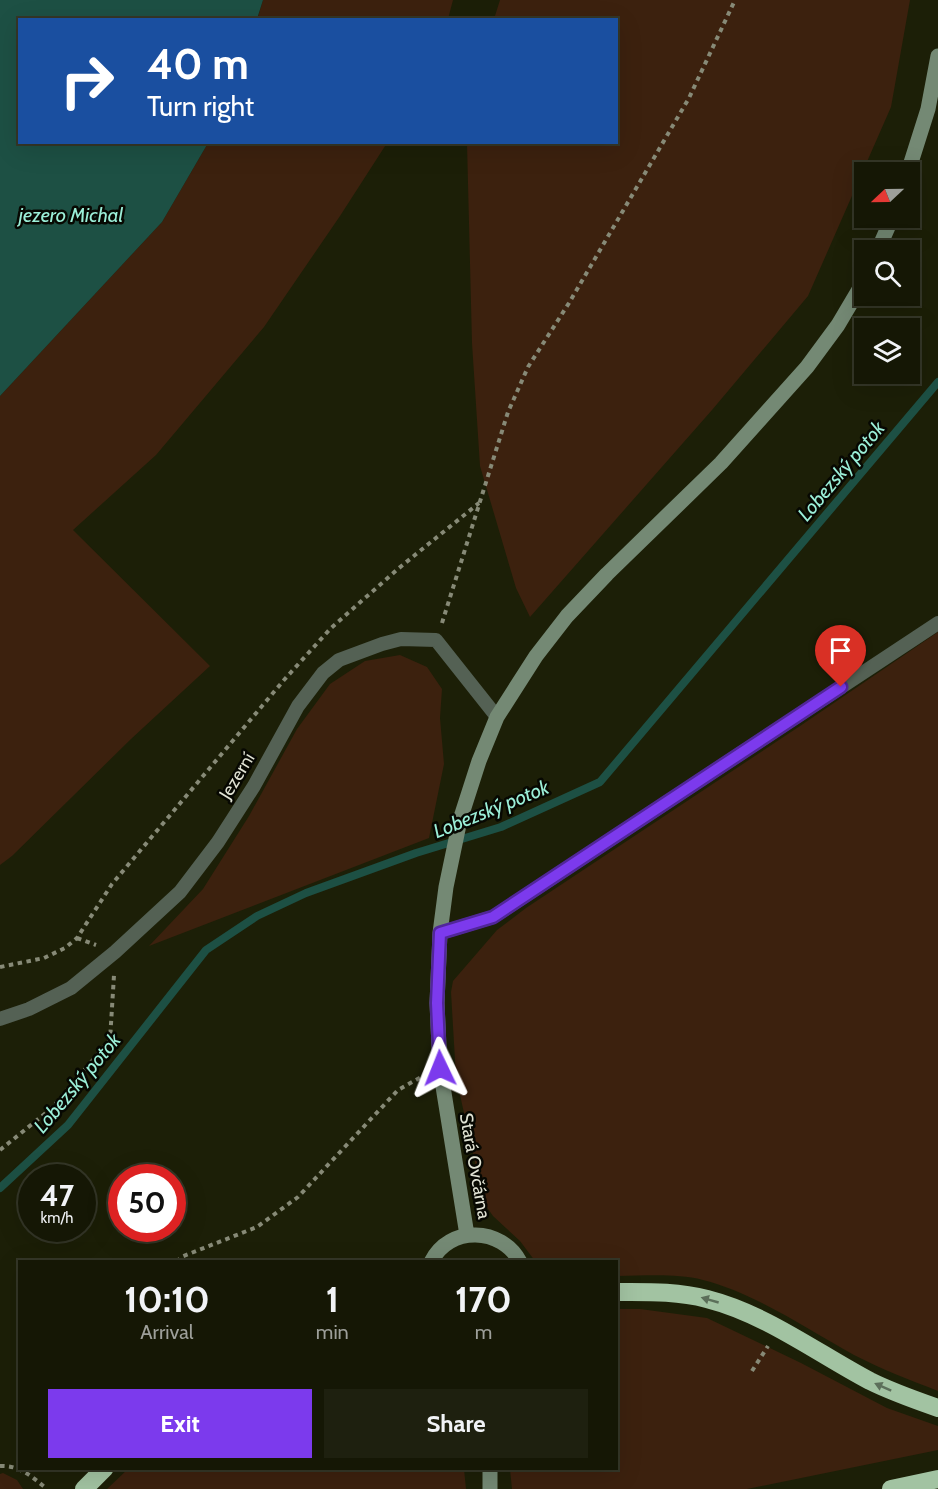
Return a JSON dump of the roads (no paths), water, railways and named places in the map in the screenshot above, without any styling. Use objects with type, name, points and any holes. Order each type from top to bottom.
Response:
[{"type":"highway","points":[[618,1292],[677,1292],[709,1299],[740,1310],[870,1381],[904,1397],[938,1408]]},
{"type":"highway","points":[[84,1489],[103,1470]]},
{"type":"highway","points":[[891,1489],[938,1479]]},
{"type":"main road","points":[[911,162],[928,110],[938,56]]},
{"type":"main road","name":"Stará Ovčárna","points":[[467,1235],[440,1068],[437,1003],[440,933],[449,870],[466,801],[497,717],[536,656],[567,616],[721,463],[792,384],[838,325],[854,298]]},
{"type":"main road","name":"Stará Ovčárna","points":[[432,1260],[443,1246],[454,1239],[467,1235],[485,1234],[502,1241],[516,1253],[519,1260]]},
{"type":"main road","points":[[490,1470],[490,1489]]},
{"type":"lane","points":[[440,933],[493,917],[938,623]]},
{"type":"lane","name":"Jezerní","points":[[0,1019],[29,1009],[71,988],[115,952],[180,892],[218,842],[254,786],[298,706],[322,673],[339,660],[401,639],[436,640],[497,717]]},
{"type":"water","name":"jezero Michal","points":[[0,0],[263,0],[257,18],[18,18],[18,144],[207,144],[162,222],[0,396]]},
{"type":"waterway","name":"Lobezský potok","points":[[0,1188],[68,1125],[206,950],[257,916],[306,893],[416,853],[501,827],[600,782],[938,382]]}]
